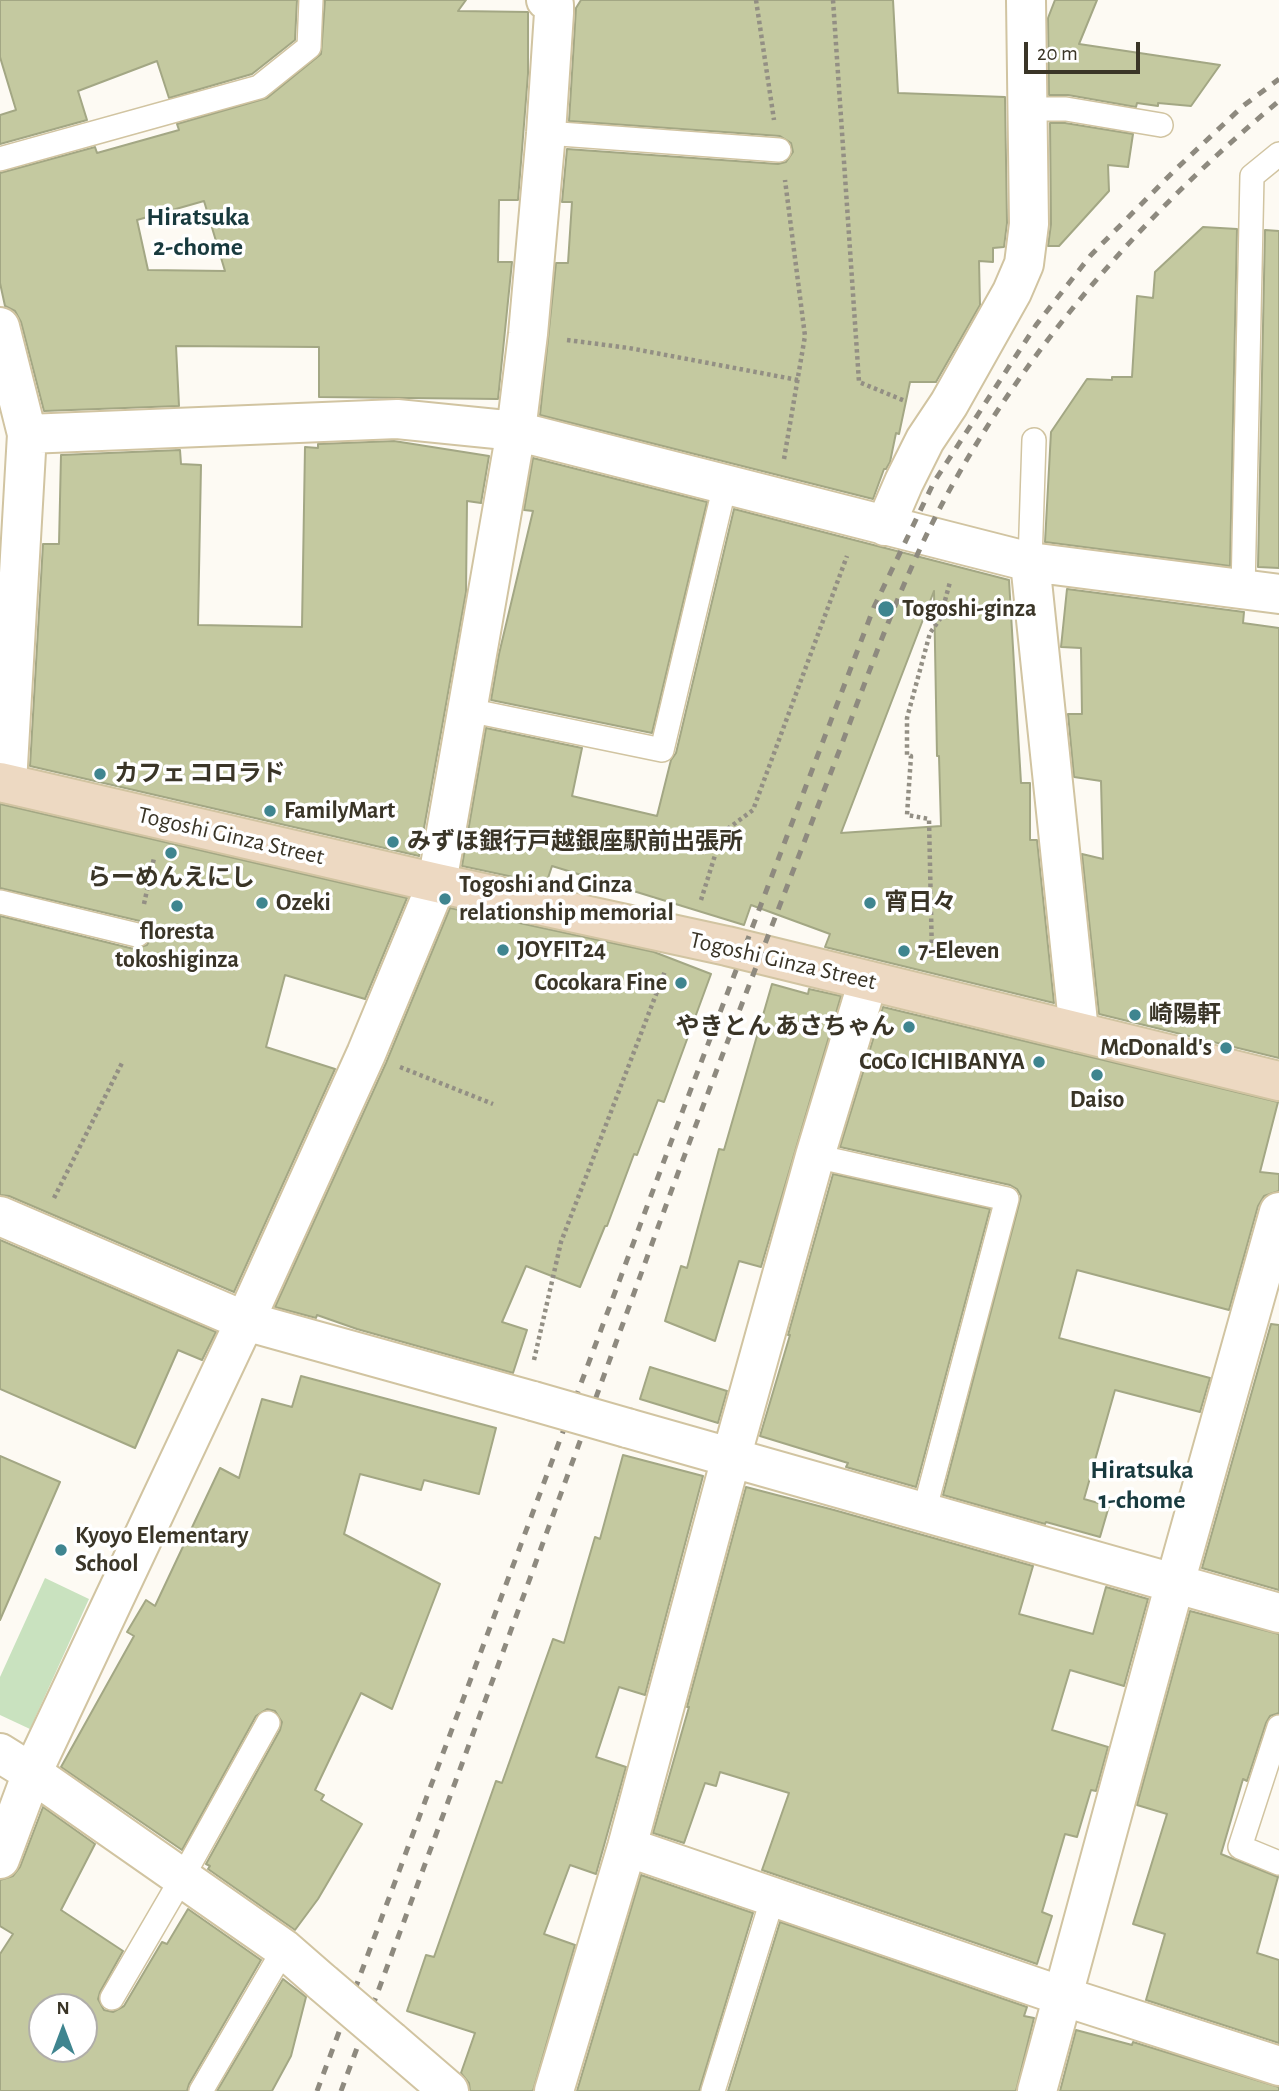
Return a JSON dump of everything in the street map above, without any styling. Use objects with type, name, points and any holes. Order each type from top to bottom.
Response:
[{"type":"street","points":[[0,1859],[32,1773],[245,1321],[366,1054],[437,883],[516,431],[528,334],[554,13],[554,5],[546,0]]},
{"type":"street","points":[[873,522],[904,482],[1012,292],[1024,264],[1029,224],[1026,0]]},
{"type":"street","points":[[0,327],[27,434],[4,782]]},
{"type":"street","points":[[27,434],[397,419],[516,431],[1030,562],[1261,592]]},
{"type":"street","points":[[1030,562],[1079,1032]]},
{"type":"street","name":"Togoshi Ginza Street","points":[[4,782],[437,883],[684,937],[1279,1081]]},
{"type":"street","points":[[554,2091],[627,1847],[815,1156],[868,981]]},
{"type":"street","points":[[1037,2091],[1279,1212]]},
{"type":"street","points":[[0,1216],[245,1321],[1279,1614]]},
{"type":"street","points":[[0,1753],[284,1949],[449,2091]]},
{"type":"street","points":[[627,1847],[1062,1996],[1279,2067]]},
{"type":"lane","points":[[0,159],[259,87],[309,47],[311,0]]},
{"type":"lane","points":[[1027,109],[1066,109],[1161,125]]},
{"type":"lane","points":[[546,133],[779,150]]},
{"type":"lane","points":[[1261,592],[1252,176],[1279,154]]},
{"type":"lane","points":[[1030,562],[1034,440]]},
{"type":"lane","points":[[468,710],[662,750],[725,485]]},
{"type":"lane","points":[[0,902],[137,935]]},
{"type":"lane","points":[[815,1156],[1007,1199],[925,1512]]},
{"type":"lane","points":[[112,1998],[268,1723]]},
{"type":"lane","points":[[1279,1727],[1240,1847],[1279,1863]]},
{"type":"lane","points":[[713,2091],[773,1897]]},
{"type":"lane","points":[[201,2091],[284,1949]]},
{"type":"path","points":[[756,0],[786,185],[805,336],[777,498]]},
{"type":"path","points":[[833,0],[859,382],[941,415]]},
{"type":"path","points":[[528,334],[629,348],[798,380]]},
{"type":"path","points":[[529,1400],[561,1242],[684,937],[722,833],[753,810],[873,522]]},
{"type":"path","points":[[932,997],[929,819],[907,815],[911,756],[907,755],[907,718],[930,633],[940,619],[953,569],[963,546]]},
{"type":"path","points":[[137,935],[162,820]]},
{"type":"path","points":[[366,1054],[493,1104]]},
{"type":"path","points":[[38,1231],[123,1061]]},
{"type":"shaded area","points":[[45,1578],[89,1599],[30,1729],[0,1715],[0,1677]]},
{"type":"building","points":[[0,0],[297,0],[295,40],[252,74],[169,98],[157,61],[78,91],[87,120],[0,144],[0,115],[16,110],[0,57]]},
{"type":"building","points":[[325,0],[466,0],[458,11],[528,12],[528,74],[518,200],[499,200],[498,262],[512,262],[498,399],[319,397],[319,347],[176,346],[179,406],[44,411],[21,322],[15,311],[5,306],[0,283],[0,173],[95,147],[97,153],[179,130],[177,124],[267,98],[321,54]],"holes":[[[204,201],[225,271],[148,270],[137,220]]]},
{"type":"building","points":[[581,0],[893,0],[898,93],[1005,97],[1007,223],[1004,247],[993,248],[993,262],[979,261],[980,305],[936,382],[910,382],[899,434],[896,433],[890,462],[884,469],[873,499],[540,415],[556,263],[568,263],[572,202],[562,202],[567,149],[778,164],[786,162],[793,152],[791,143],[780,136],[569,121],[576,8]]},
{"type":"building","points":[[1055,0],[1097,0],[1079,44],[1220,65],[1191,106],[1137,103],[1136,107],[1068,95],[1049,95],[1048,18]]},
{"type":"building","points":[[1050,123],[1133,134],[1128,167],[1108,165],[1109,191],[1059,246],[1048,246],[1051,224]]},
{"type":"building","points":[[1203,227],[1237,229],[1230,566],[1045,542],[1051,432],[1087,379],[1112,380],[1112,377],[1132,377],[1137,296],[1153,298],[1155,272]]},
{"type":"building","points":[[1265,230],[1279,231],[1279,568],[1258,567]]},
{"type":"building","points":[[394,441],[489,456],[481,503],[467,501],[466,592],[419,856],[30,766],[43,544],[59,544],[61,455],[180,450],[181,464],[201,465],[198,625],[302,627],[305,447],[318,448],[318,444]]},
{"type":"building","points":[[533,458],[707,502],[652,733],[491,700],[499,654],[533,511],[524,510]]},
{"type":"building","points":[[734,509],[1009,580],[1021,783],[1030,783],[1030,840],[1037,840],[1054,1003],[825,947],[830,934],[751,905],[744,925],[552,866],[546,884],[462,866],[486,728],[582,748],[572,796],[657,816],[671,760],[676,753]],"holes":[[[934,591],[941,826],[841,833]]]},
{"type":"building","points":[[1067,589],[1244,612],[1243,623],[1279,628],[1279,1058],[1099,1014],[1082,854],[1103,859],[1101,781],[1074,777],[1068,714],[1082,714],[1081,648],[1061,647]]},
{"type":"building","points":[[0,804],[407,898],[365,999],[285,975],[266,1047],[335,1069],[234,1292],[9,1196],[0,1195],[0,916],[134,949],[147,945],[151,938],[147,925],[140,921],[0,888]]},
{"type":"building","points":[[450,908],[654,952],[711,974],[664,1102],[658,1100],[580,1287],[526,1266],[502,1322],[527,1330],[513,1373],[317,1315],[316,1318],[275,1307],[386,1063]]},
{"type":"building","points":[[772,984],[808,994],[809,989],[841,996],[761,1267],[739,1261],[715,1341],[665,1321],[681,1266],[687,1268],[719,1149],[724,1150]]},
{"type":"building","points":[[883,1007],[1278,1102],[1260,1172],[1279,1174],[1279,1191],[1264,1196],[1258,1206],[1229,1310],[1077,1270],[1059,1338],[1210,1378],[1200,1412],[1115,1390],[1084,1499],[1109,1506],[1100,1537],[943,1495],[1021,1196],[1017,1189],[1010,1185],[840,1147]]},
{"type":"building","points":[[833,1174],[990,1209],[916,1487],[846,1467],[848,1463],[760,1436]]},
{"type":"building","points":[[0,1240],[216,1332],[202,1360],[178,1350],[135,1448],[0,1389]]},
{"type":"building","points":[[1271,1324],[1279,1325],[1279,1590],[1202,1568]]},
{"type":"building","points":[[650,1367],[727,1391],[718,1423],[640,1399]]},
{"type":"building","points":[[301,1376],[496,1428],[479,1494],[424,1480],[421,1490],[360,1474],[344,1534],[440,1584],[392,1709],[361,1693],[315,1790],[324,1795],[321,1800],[362,1824],[318,1899],[295,1930],[208,1869],[210,1866],[206,1864],[280,1730],[282,1722],[275,1711],[267,1709],[256,1716],[182,1850],[61,1767],[134,1636],[127,1632],[146,1600],[155,1606],[220,1468],[239,1478],[262,1399],[292,1407]]},
{"type":"building","points":[[623,1455],[703,1476],[645,1695],[619,1687],[596,1757],[626,1767],[596,1874],[570,1865],[544,1934],[575,1945],[533,2091],[470,2091],[469,2083],[461,2073],[475,2033],[407,2011],[426,1955],[434,1957],[496,1781],[502,1783],[553,1639],[564,1643],[595,1537],[600,1539]]},
{"type":"building","points":[[0,1456],[60,1482],[0,1620]]},
{"type":"building","points":[[746,1487],[1033,1566],[1019,1614],[1093,1634],[1106,1587],[1148,1599],[1124,1686],[1070,1670],[1052,1730],[1108,1747],[1096,1791],[1091,1790],[1077,1837],[1065,1834],[1042,1912],[1052,1916],[1037,1964],[762,1870],[789,1793],[720,1772],[716,1786],[705,1783],[684,1843],[653,1833]]},
{"type":"building","points":[[1190,1611],[1279,1634],[1279,1713],[1270,1716],[1266,1723],[1247,1781],[1243,1779],[1221,1854],[1278,1877],[1257,1953],[1279,1960],[1279,2043],[1146,2000],[1165,1934],[1133,1924],[1167,1814],[1137,1805]]},
{"type":"building","points":[[43,1807],[95,1844],[61,1910],[123,1951],[100,1992],[98,1999],[104,2010],[113,2012],[124,2006],[162,1942],[167,1944],[188,1909],[261,1960],[187,2091],[0,2091],[0,1954],[13,1934],[0,1926],[0,1880],[13,1876],[20,1867]]},
{"type":"building","points":[[641,1875],[753,1913],[699,2091],[577,2091]]},
{"type":"building","points":[[780,1922],[1027,2007],[1024,2016],[1034,2018],[1016,2091],[728,2091]]},
{"type":"building","points":[[283,1979],[306,1997],[291,2056],[272,2091],[217,2091]]},
{"type":"building","points":[[1076,2030],[1132,2045],[1133,2042],[1279,2087],[1279,2091],[1060,2091]]},
{"type":"railway","points":[[317,2091],[874,607],[934,482],[1036,325],[1091,255],[1243,106],[1279,79]]},
{"type":"railway","points":[[341,2091],[702,1109],[917,554],[954,482],[986,428],[1059,325],[1099,276],[1186,185],[1279,101]]},
{"type":"place","name":"Togoshi-ginza","points":[[886,609]]},
{"type":"place","name":"カフェ コロラド","points":[[100,774]]},
{"type":"place","name":"FamilyMart","points":[[270,811]]},
{"type":"place","name":"みずほ銀行戸越銀座駅前出張所","points":[[393,842]]},
{"type":"place","name":"らーめんえにし","points":[[171,853]]},
{"type":"place","name":"Togoshi and Ginza relationship memorial","points":[[445,899]]},
{"type":"place","name":"Ozeki","points":[[262,903]]},
{"type":"place","name":"宵日々","points":[[870,903]]},
{"type":"place","name":"floresta tokoshiginza","points":[[177,906]]},
{"type":"place","name":"JOYFIT24","points":[[503,950]]},
{"type":"place","name":"7-Eleven","points":[[904,951]]},
{"type":"place","name":"Cocokara Fine","points":[[681,983]]},
{"type":"place","name":"崎陽軒","points":[[1135,1015]]},
{"type":"place","name":"やきとん あさちゃん","points":[[909,1027]]},
{"type":"place","name":"McDonald's","points":[[1226,1048]]},
{"type":"place","name":"CoCo ICHIBANYA","points":[[1039,1062]]},
{"type":"place","name":"Daiso","points":[[1097,1075]]},
{"type":"place","name":"Kyoyo Elementary School","points":[[61,1550]]},
{"type":"district","name":"Hiratsuka 2-chome","points":[[198,232]]},
{"type":"district","name":"Hiratsuka 1-chome","points":[[1142,1485]]}]
